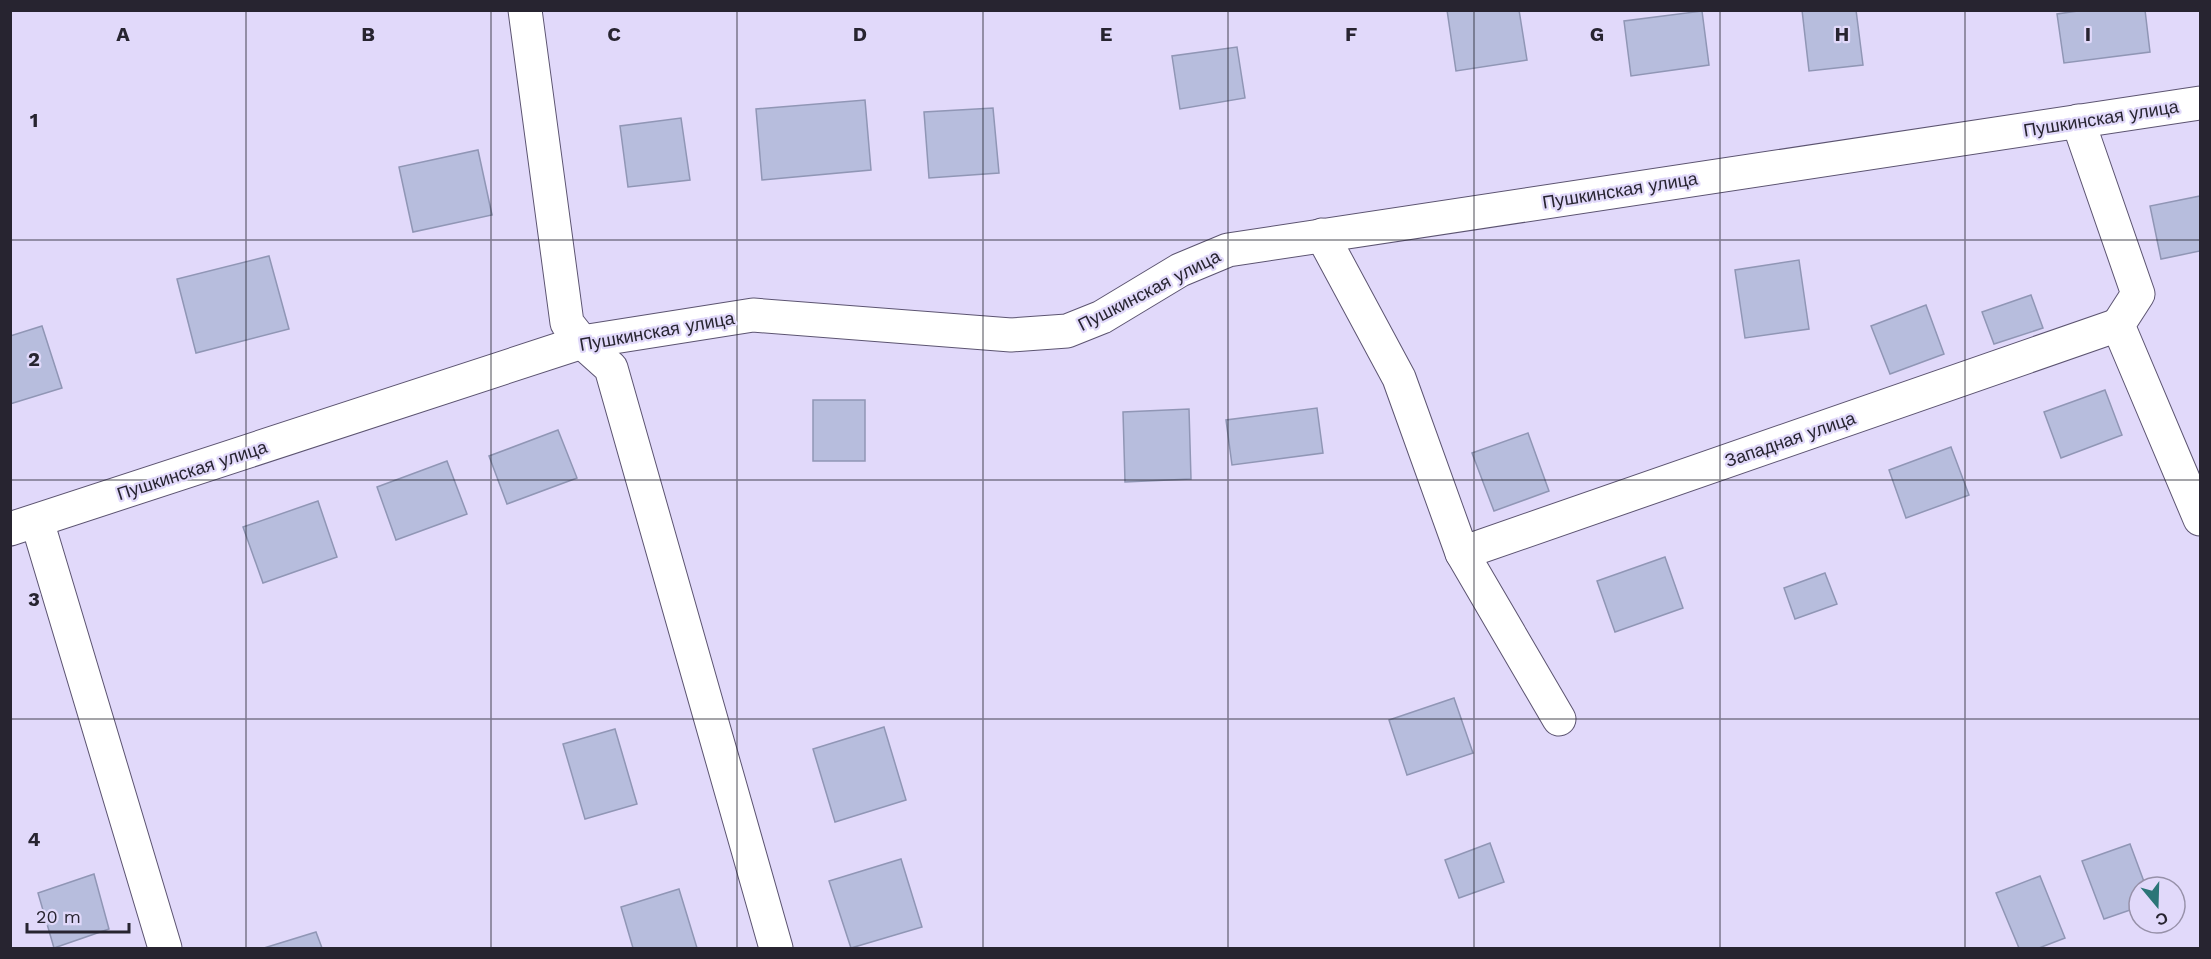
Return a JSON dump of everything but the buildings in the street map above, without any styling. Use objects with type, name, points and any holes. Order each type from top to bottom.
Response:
[{"type":"street","points":[[525,10],[567,323],[582,342],[610,368],[776,948]]},
{"type":"street","name":"Пушкинская улица","points":[[24,525],[582,342],[753,315],[1011,335],[1067,331],[1102,317],[1180,270],[1228,250],[2200,102]]},
{"type":"street","points":[[2078,121],[2138,294],[2118,325],[2200,519]]},
{"type":"street","points":[[1322,235],[1399,378],[1462,553],[1559,719]]},
{"type":"street","name":"Западная улица","points":[[1462,553],[2118,325]]},
{"type":"street","points":[[24,525],[165,948]]}]
